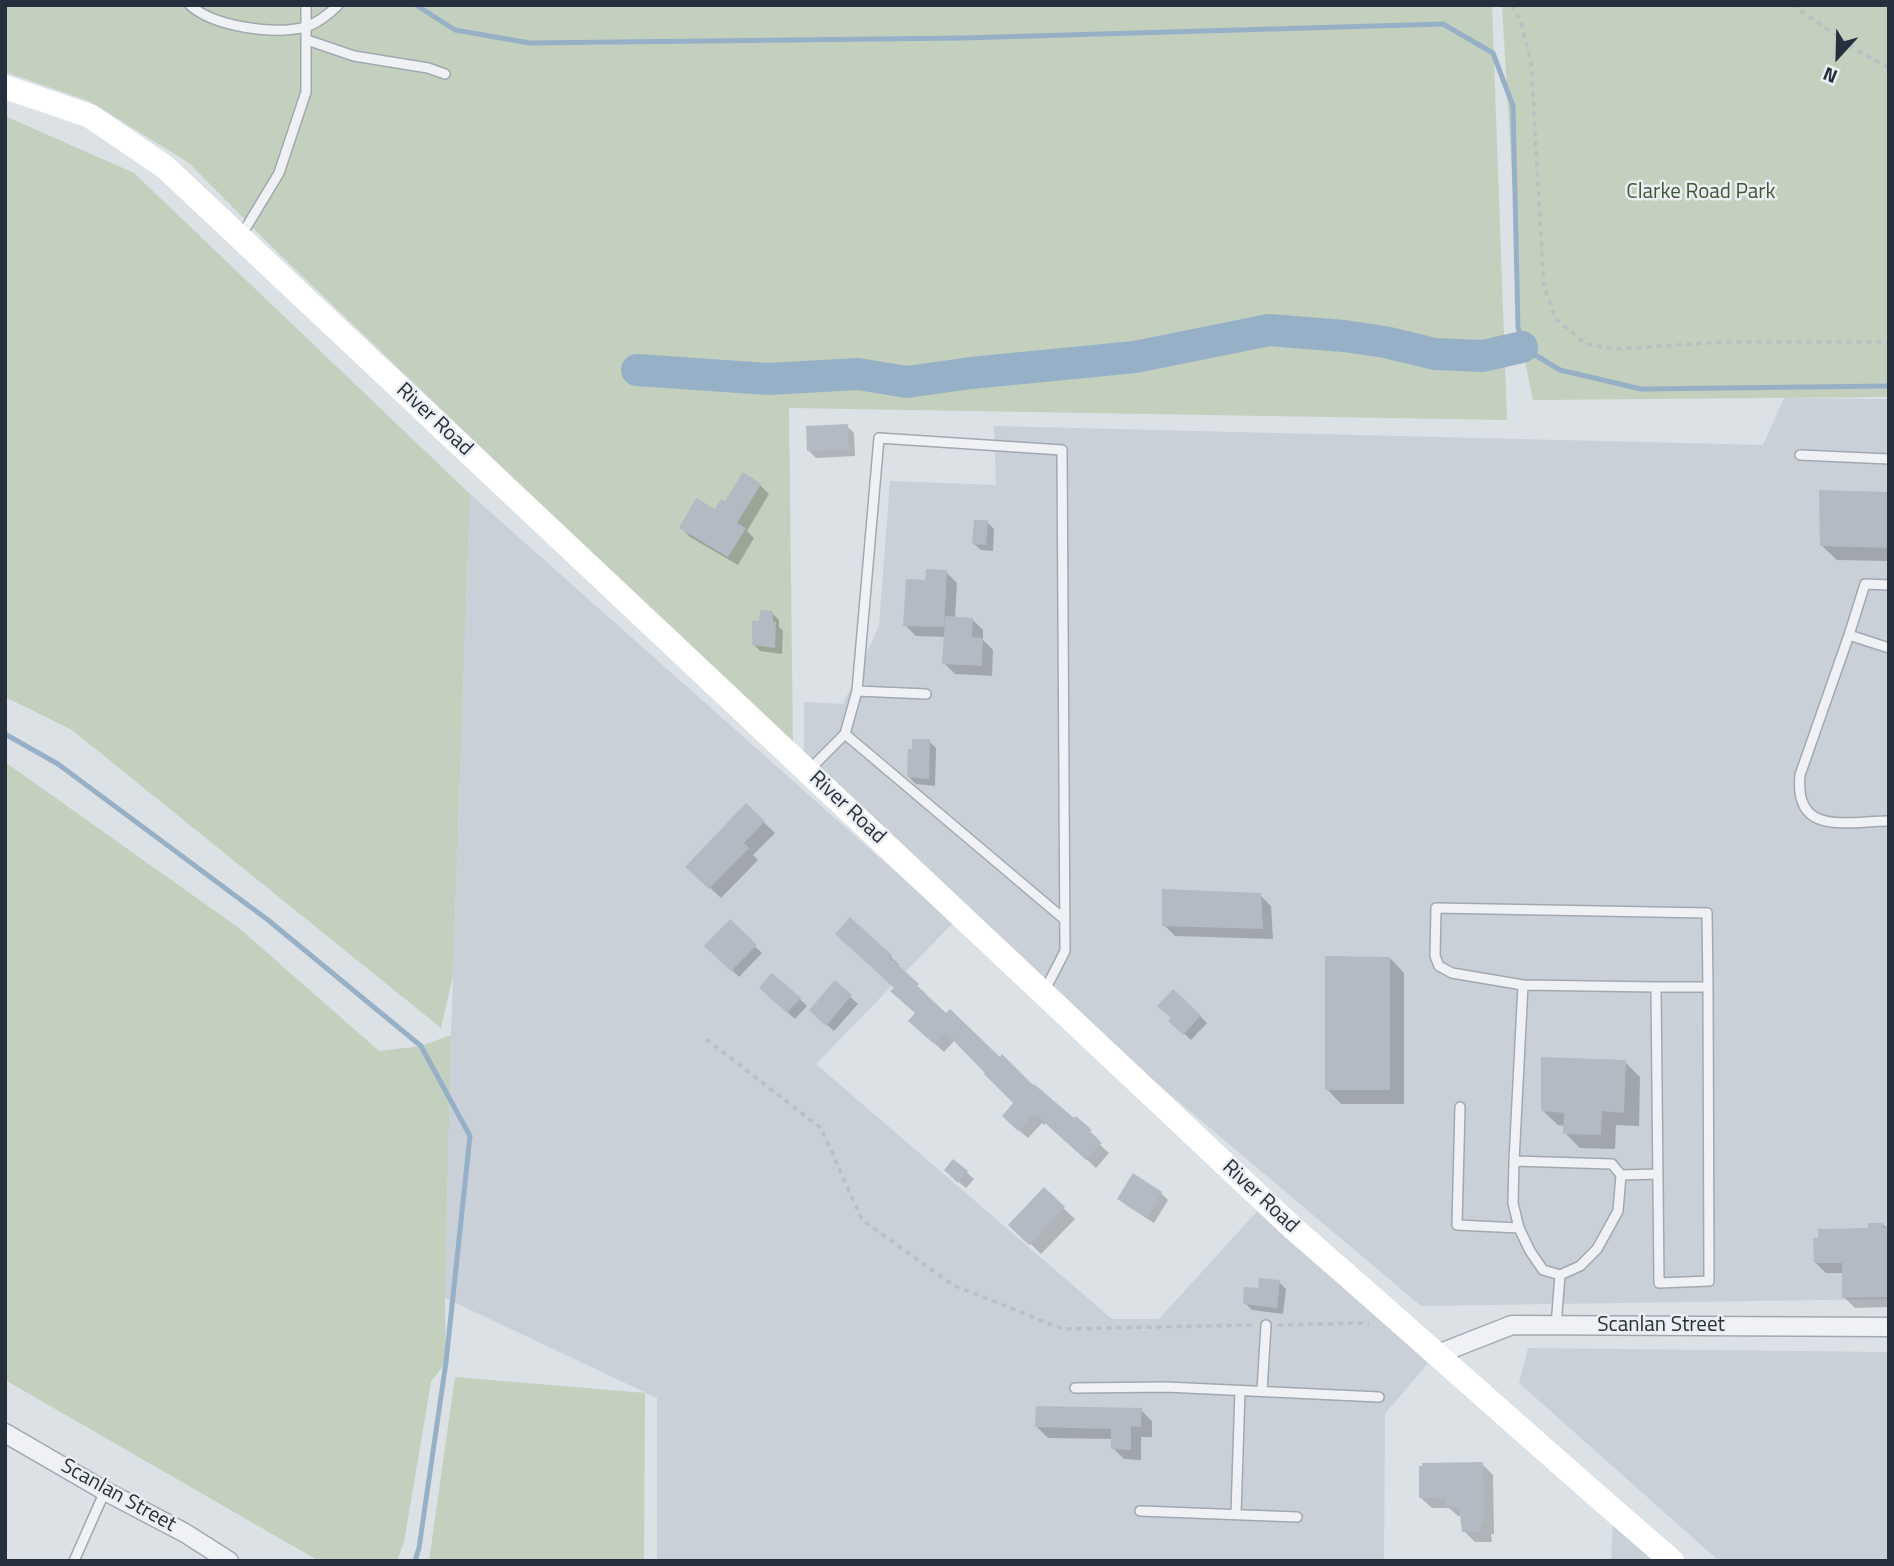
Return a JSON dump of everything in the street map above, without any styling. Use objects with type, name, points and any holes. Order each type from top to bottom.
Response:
[{"type":"street","name":"River Road","points":[[5,87],[90,116],[165,167],[1294,1229],[1672,1561]]},
{"type":"street","name":"Scanlan Street","points":[[1438,1354],[1512,1325],[1889,1327]]},
{"type":"street","name":"Scanlan Street","points":[[5,1433],[105,1491],[185,1533],[229,1561]]},
{"type":"lane","points":[[190,5],[200,14],[236,26],[273,29],[306,26],[338,5]]},
{"type":"lane","points":[[240,237],[279,173],[306,92],[306,5]]},
{"type":"lane","points":[[307,40],[354,56],[428,68],[445,74]]},
{"type":"lane","points":[[808,772],[845,734],[857,691],[878,438],[1062,450],[1065,951],[1043,993]]},
{"type":"lane","points":[[1800,455],[1889,459]]},
{"type":"lane","points":[[1889,585],[1865,584],[1800,775],[1798,793],[1804,808],[1815,819],[1849,823],[1889,821]]},
{"type":"lane","points":[[1849,635],[1889,648]]},
{"type":"lane","points":[[857,691],[926,694]]},
{"type":"lane","points":[[845,734],[1064,919]]},
{"type":"lane","points":[[1656,987],[1659,1283],[1709,1281],[1707,913],[1436,908],[1435,956],[1439,966],[1452,973],[1523,985],[1707,987]]},
{"type":"lane","points":[[1514,1161],[1612,1164],[1621,1175],[1618,1211],[1597,1249],[1580,1266],[1560,1275],[1543,1270],[1519,1228],[1513,1203],[1514,1161],[1523,985]]},
{"type":"lane","points":[[1460,1107],[1457,1225],[1519,1228]]},
{"type":"lane","points":[[1621,1175],[1658,1174]]},
{"type":"lane","points":[[1556,1326],[1560,1275]]},
{"type":"lane","points":[[1262,1391],[1266,1325]]},
{"type":"lane","points":[[1075,1388],[1166,1388],[1379,1397]]},
{"type":"lane","points":[[1236,1514],[1240,1391]]},
{"type":"lane","points":[[74,1561],[105,1491]]},
{"type":"lane","points":[[1140,1511],[1297,1517]]},
{"type":"path","points":[[1512,5],[1521,22],[1531,62],[1544,287],[1556,319],[1586,344],[1618,349],[1722,342],[1889,342]]},
{"type":"path","points":[[1792,5],[1862,53],[1889,68]]},
{"type":"path","points":[[706,1039],[821,1128],[862,1220],[953,1284],[1063,1329],[1402,1323]]},
{"type":"shaded area","points":[[1784,398],[1889,399],[1889,1299],[1421,1306],[1096,1032],[804,755],[804,702],[843,704],[879,626],[890,481],[996,485],[994,426],[1763,445]]},
{"type":"shaded area","points":[[470,494],[953,923],[816,1064],[1112,1319],[1159,1319],[1260,1208],[1428,1363],[1385,1414],[1384,1561],[657,1561],[657,1398],[445,1298],[451,1035]]},
{"type":"shaded area","points":[[1528,1348],[1889,1352],[1889,1561],[1719,1561],[1519,1383]]},
{"type":"shaded area","points":[[1613,1524],[1662,1561],[1611,1561]]},
{"type":"green space","points":[[5,5],[1492,5],[1507,420],[789,408],[793,746],[273,248],[189,163],[89,101],[5,72]]},
{"type":"green space","name":"Clarke Road Park","points":[[1502,5],[1889,5],[1889,397],[1533,400],[1522,347]]},
{"type":"green space","points":[[5,116],[134,173],[470,494],[453,975],[441,1028],[72,730],[5,697]]},
{"type":"green space","points":[[5,762],[239,928],[379,1051],[421,1046],[451,1035],[446,1362],[431,1382],[404,1542],[397,1561],[319,1561],[5,1380]]},
{"type":"green space","points":[[455,1377],[645,1393],[644,1561],[429,1561]]},
{"type":"building","points":[[848,424],[849,450],[807,451],[806,426]]},
{"type":"building","points":[[743,472],[761,484],[737,523],[746,528],[728,557],[679,528],[696,498],[715,509],[721,499],[725,501]]},
{"type":"building","points":[[1819,490],[1889,492],[1889,548],[1820,546]]},
{"type":"building","points":[[974,520],[988,520],[986,545],[972,544]]},
{"type":"building","points":[[926,569],[947,570],[944,627],[903,626],[906,579],[925,580]]},
{"type":"building","points":[[760,610],[773,611],[773,622],[776,622],[775,648],[752,645],[752,621],[759,621]]},
{"type":"building","points":[[945,616],[973,618],[972,637],[983,638],[982,666],[942,664]]},
{"type":"building","points":[[912,739],[930,739],[929,779],[907,777],[908,749],[912,749]]},
{"type":"building","points":[[746,803],[765,821],[744,843],[749,848],[709,889],[685,867]]},
{"type":"building","points":[[1162,889],[1261,893],[1263,929],[1162,926]]},
{"type":"building","points":[[850,917],[892,955],[889,957],[946,1013],[950,1009],[1000,1057],[1002,1054],[1033,1085],[1092,1130],[1089,1132],[1102,1143],[1086,1160],[1036,1115],[1018,1131],[1002,1116],[1013,1103],[945,1032],[934,1044],[908,1021],[915,1013],[890,991],[894,988],[835,934]]},
{"type":"building","points":[[730,919],[757,945],[731,971],[704,946]]},
{"type":"building","points":[[1325,956],[1390,957],[1390,1090],[1325,1090]]},
{"type":"building","points":[[772,973],[801,998],[787,1013],[759,988]]},
{"type":"building","points":[[835,980],[852,995],[826,1026],[809,1010]]},
{"type":"building","points":[[1173,989],[1201,1015],[1183,1035],[1168,1021],[1171,1018],[1157,1006]]},
{"type":"building","points":[[1541,1057],[1626,1060],[1624,1113],[1602,1111],[1601,1135],[1563,1134],[1564,1113],[1541,1111]]},
{"type":"building","points":[[953,1159],[968,1171],[958,1183],[944,1170]]},
{"type":"building","points":[[1133,1173],[1162,1192],[1147,1217],[1117,1199]]},
{"type":"building","points":[[1044,1187],[1065,1207],[1029,1245],[1008,1225]]},
{"type":"building","points":[[1868,1223],[1883,1223],[1883,1228],[1889,1228],[1889,1297],[1842,1298],[1842,1263],[1814,1263],[1813,1238],[1818,1238],[1818,1229],[1868,1228]]},
{"type":"building","points":[[1259,1278],[1280,1280],[1277,1308],[1243,1304],[1244,1287],[1258,1288]]},
{"type":"building","points":[[1036,1406],[1142,1408],[1141,1427],[1131,1426],[1131,1450],[1111,1449],[1111,1429],[1035,1427]]},
{"type":"building","points":[[1483,1462],[1484,1523],[1481,1523],[1481,1532],[1462,1532],[1459,1506],[1445,1506],[1445,1498],[1419,1498],[1419,1466],[1422,1466],[1422,1463]]},
{"type":"waterway","points":[[416,5],[455,30],[530,43],[963,38],[1443,24],[1493,53],[1513,106],[1518,326],[1522,347],[1560,370],[1641,389],[1889,386]]},
{"type":"waterway","points":[[637,370],[768,379],[858,374],[907,382],[1135,357],[1269,330],[1344,336],[1435,354],[1483,356],[1522,347]]},
{"type":"waterway","points":[[5,734],[58,764],[268,920],[421,1046],[470,1136],[446,1362],[415,1561]]}]
